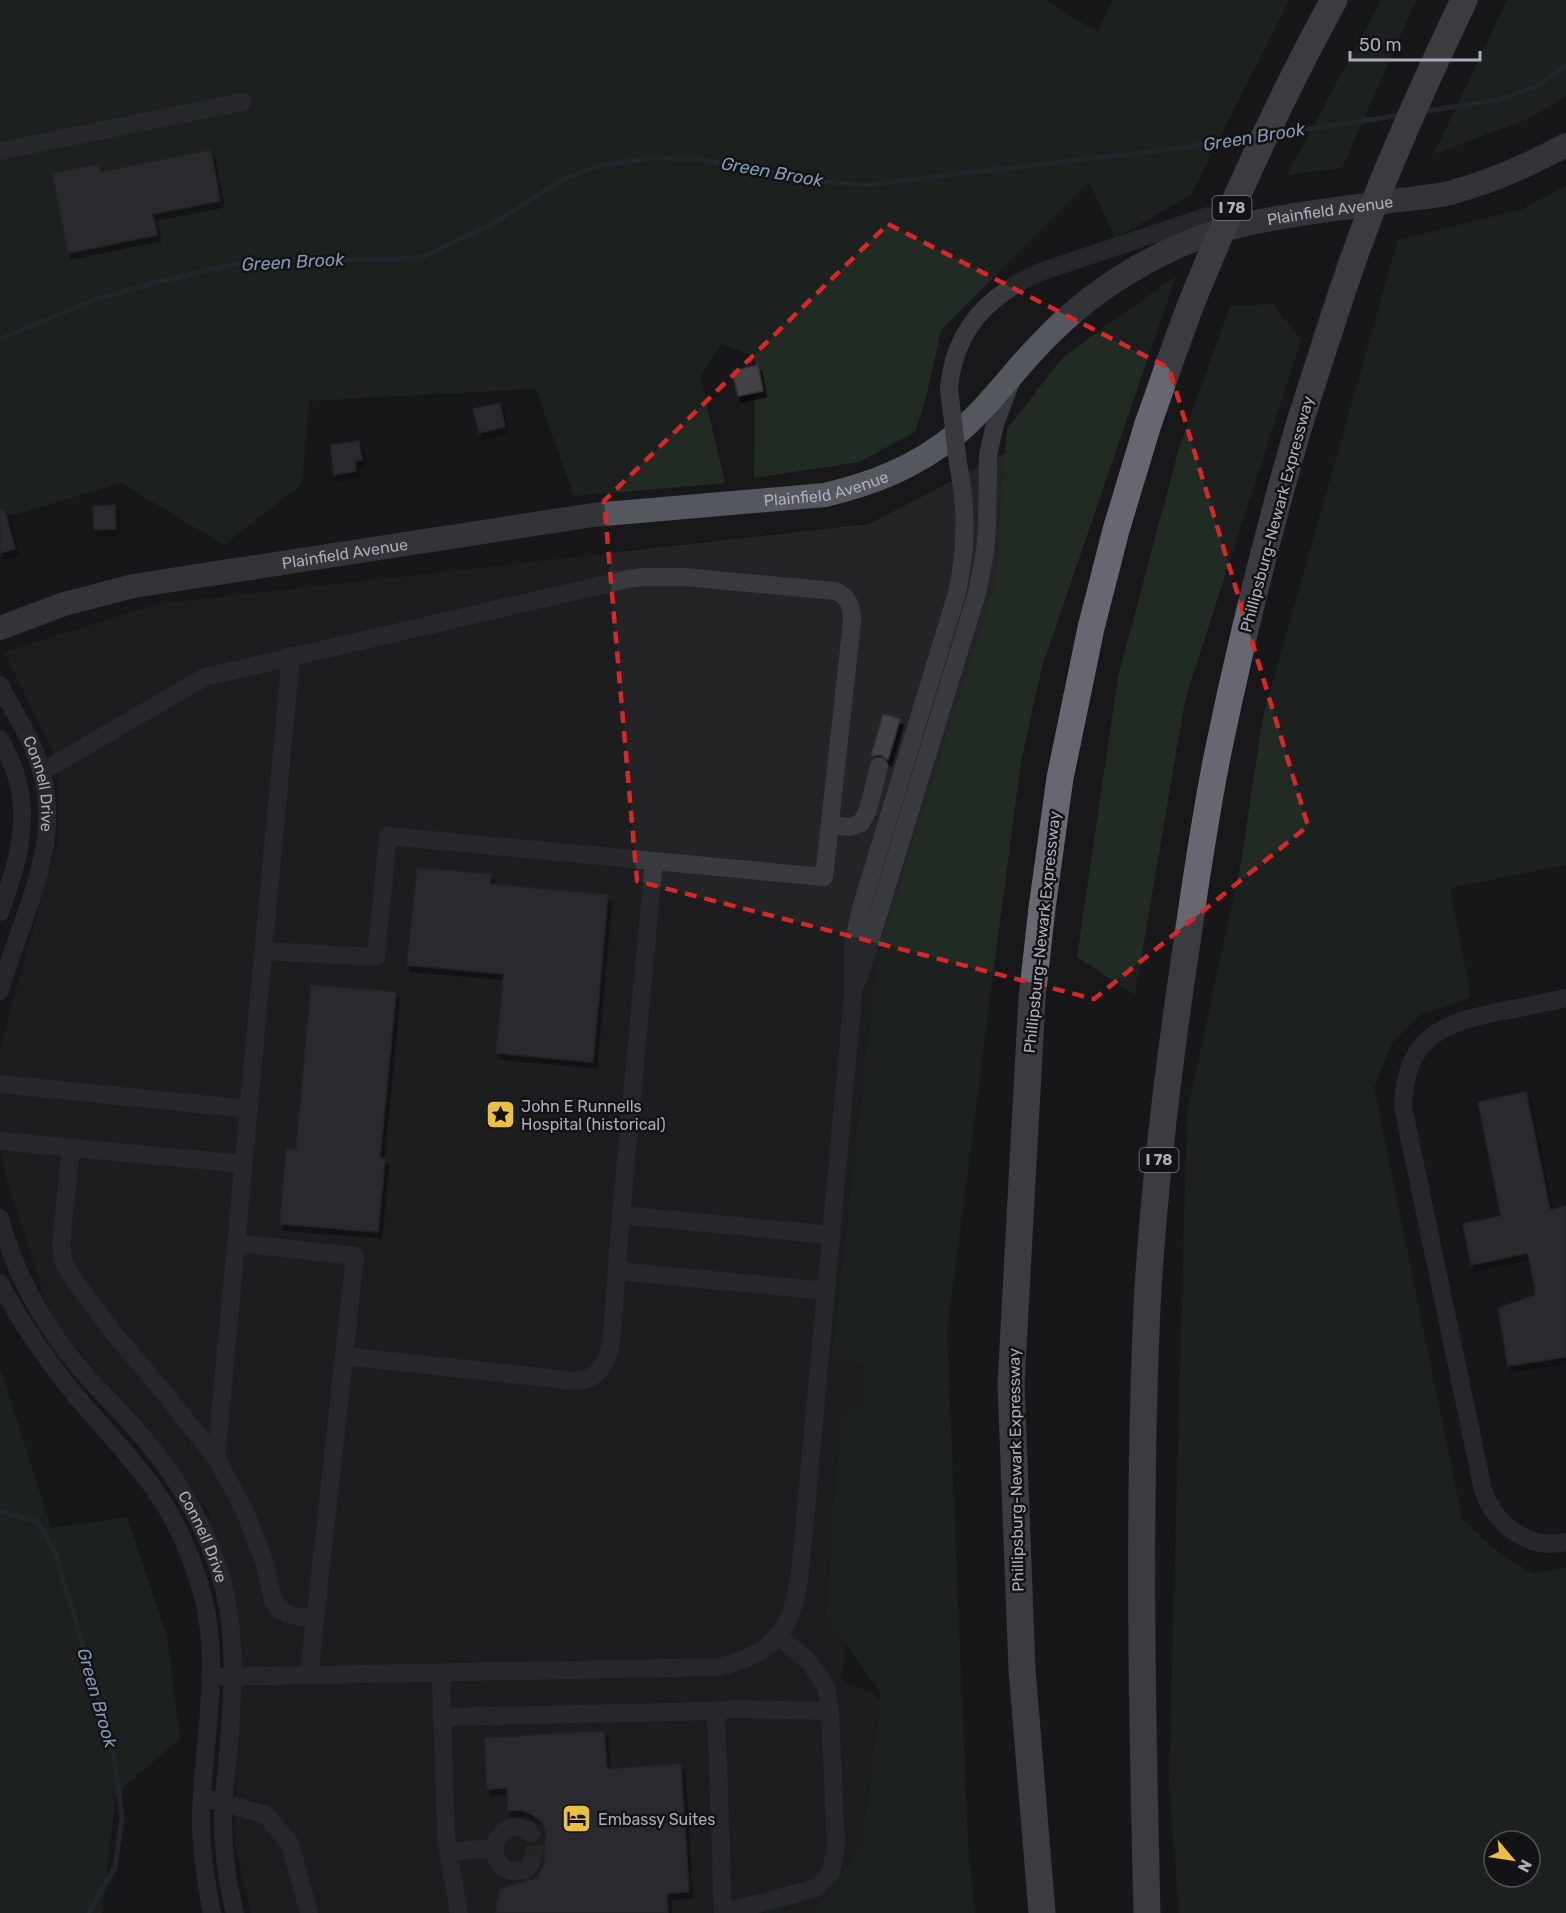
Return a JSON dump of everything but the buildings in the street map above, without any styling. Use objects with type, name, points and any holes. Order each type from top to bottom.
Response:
[{"type":"highway","name":"Phillipsburg-Newark Expressway","points":[[1041,1913],[1022,1669],[1011,1384],[1032,998],[1041,908],[1060,778],[1088,639],[1116,530],[1148,424],[1193,300],[1232,209],[1272,122],[1334,0]]},
{"type":"highway","name":"Phillipsburg-Newark Expressway","points":[[1147,1913],[1141,1693],[1143,1427],[1148,1305],[1162,1115],[1198,867],[1217,754],[1260,568],[1300,422],[1381,185],[1464,0]]},
{"type":"main road","name":"Plainfield Avenue","points":[[0,628],[64,604],[133,586],[593,515],[825,495],[859,487],[904,469],[937,448],[971,420],[1048,336],[1084,303],[1123,275],[1163,253],[1210,232],[1249,223],[1449,193],[1528,165],[1566,145]]},
{"type":"street","points":[[0,151],[242,102]]},
{"type":"street","points":[[210,1677],[719,1667],[756,1654],[783,1630],[793,1610],[798,1588],[853,996],[853,945],[856,925],[962,570],[965,508],[949,389],[950,372],[975,318],[989,303],[1019,281],[1208,216],[1249,223]]},
{"type":"street","points":[[853,996],[977,593],[987,528],[988,454],[995,424],[1015,374]]},
{"type":"street","points":[[41,772],[205,677],[643,577],[684,577],[835,591],[842,594],[848,601],[852,609],[852,622],[824,877],[388,836],[376,957],[264,951]]},
{"type":"street","points":[[216,1458],[291,656]]},
{"type":"street","name":"Connell Drive","points":[[0,685],[31,743],[48,798],[48,832],[43,858],[0,991]]},
{"type":"street","name":"Connell Drive","points":[[0,739],[15,770],[21,798],[22,824],[18,856],[0,912]]},
{"type":"street","points":[[830,825],[850,826],[861,823],[868,810],[879,766]]},
{"type":"street","points":[[344,1356],[585,1380],[599,1372],[609,1355],[654,861]]},
{"type":"street","points":[[1566,998],[1466,1019],[1443,1028],[1425,1042],[1410,1063],[1404,1086],[1403,1107],[1488,1505],[1519,1535],[1536,1543],[1554,1545],[1566,1542]]},
{"type":"street","points":[[0,1084],[249,1108]]},
{"type":"street","points":[[0,1141],[243,1164]]},
{"type":"street","points":[[71,1148],[61,1243],[65,1266],[111,1330],[216,1458],[244,1509],[264,1561],[273,1600],[279,1609],[287,1614],[315,1620]]},
{"type":"street","points":[[621,1215],[832,1235]]},
{"type":"street","name":"Connell Drive","points":[[0,1218],[20,1274],[48,1325],[78,1366],[163,1461],[204,1532],[223,1586],[229,1620],[233,1677],[224,1803],[225,1860],[235,1913]]},
{"type":"street","points":[[236,1243],[355,1256],[309,1675]]},
{"type":"street","points":[[617,1271],[827,1291]]},
{"type":"street","name":"Connell Drive","points":[[0,1283],[20,1322],[46,1357],[153,1486],[170,1514],[195,1570],[204,1603],[210,1677],[202,1798],[203,1855],[212,1913]]},
{"type":"street","points":[[716,1711],[723,1913],[816,1888],[831,1873],[836,1846],[830,1711],[826,1687],[810,1663],[778,1635]]},
{"type":"street","points":[[441,1673],[446,1838],[459,1913]]},
{"type":"street","points":[[442,1717],[733,1709],[830,1711]]},
{"type":"street","points":[[202,1798],[266,1815],[290,1844],[309,1913]]},
{"type":"street","points":[[531,1833],[524,1828],[506,1829],[498,1835],[494,1848],[496,1861],[501,1867],[518,1872],[531,1864]]},
{"type":"street","points":[[448,1852],[494,1848]]},
{"type":"highlighted area","points":[[888,224],[1169,368],[1308,826],[1094,999],[637,881],[604,501]]},
{"type":"shaded area","points":[[0,0],[1045,0],[1097,32],[1113,0],[1289,0],[1191,195],[1115,238],[1089,182],[941,330],[926,398],[915,432],[859,462],[754,478],[755,356],[721,344],[700,377],[725,483],[574,496],[536,389],[309,401],[302,484],[224,545],[121,483],[0,519]]},
{"type":"shaded area","points":[[1381,0],[1416,0],[1342,168],[1287,175]]},
{"type":"shaded area","points":[[1507,0],[1566,0],[1566,96],[1530,118],[1434,154]]},
{"type":"shaded area","points":[[1566,185],[1566,865],[1450,888],[1471,998],[1421,1014],[1392,1043],[1374,1087],[1462,1519],[1494,1549],[1533,1574],[1566,1567],[1566,1913],[1179,1913],[1169,1783],[1187,1113],[1241,863],[1263,716],[1398,240],[1523,209]]},
{"type":"shaded area","points":[[1176,276],[1042,667],[1021,762],[947,1333],[968,1844],[975,1913],[815,1913],[863,1843],[881,1693],[826,1617],[841,1414],[863,1404],[866,1366],[832,1358],[878,953],[996,581],[1007,429],[1063,357]]},
{"type":"shaded area","points":[[1273,304],[1301,340],[1185,700],[1135,995],[1077,957],[1118,677],[1179,448],[1230,306]]},
{"type":"shaded area","points":[[1036,437],[897,977],[842,1681],[874,1693],[913,1742],[933,1913],[251,1913],[235,1844],[236,1699],[209,1513],[51,1316],[6,1178],[0,1148],[0,1047],[58,840],[58,762],[4,652],[158,604],[869,524]]},
{"type":"shaded area","points":[[0,1367],[51,1528],[127,1517],[167,1637],[180,1739],[116,1793],[102,1913],[0,1913]]},
{"type":"waterway","name":"Green Brook","points":[[1422,112],[1498,100],[1537,86],[1566,65]]},
{"type":"waterway","name":"Green Brook","points":[[1276,134],[1401,115]]},
{"type":"waterway","name":"Green Brook","points":[[0,339],[94,300],[157,282],[249,261],[422,257],[490,225],[566,178],[602,165],[653,158],[698,159],[811,181],[865,185],[1255,137]]},
{"type":"waterway","name":"Green Brook","points":[[0,1511],[38,1522],[55,1552],[113,1747],[122,1818],[115,1868],[88,1913]]},
{"type":"tunnel","points":[[531,1833],[535,1847],[531,1864]]},
{"type":"place","name":"John E Runnells Hospital (historical)","points":[[500,1115]]},
{"type":"place","name":"Embassy Suites","points":[[577,1819]]}]
